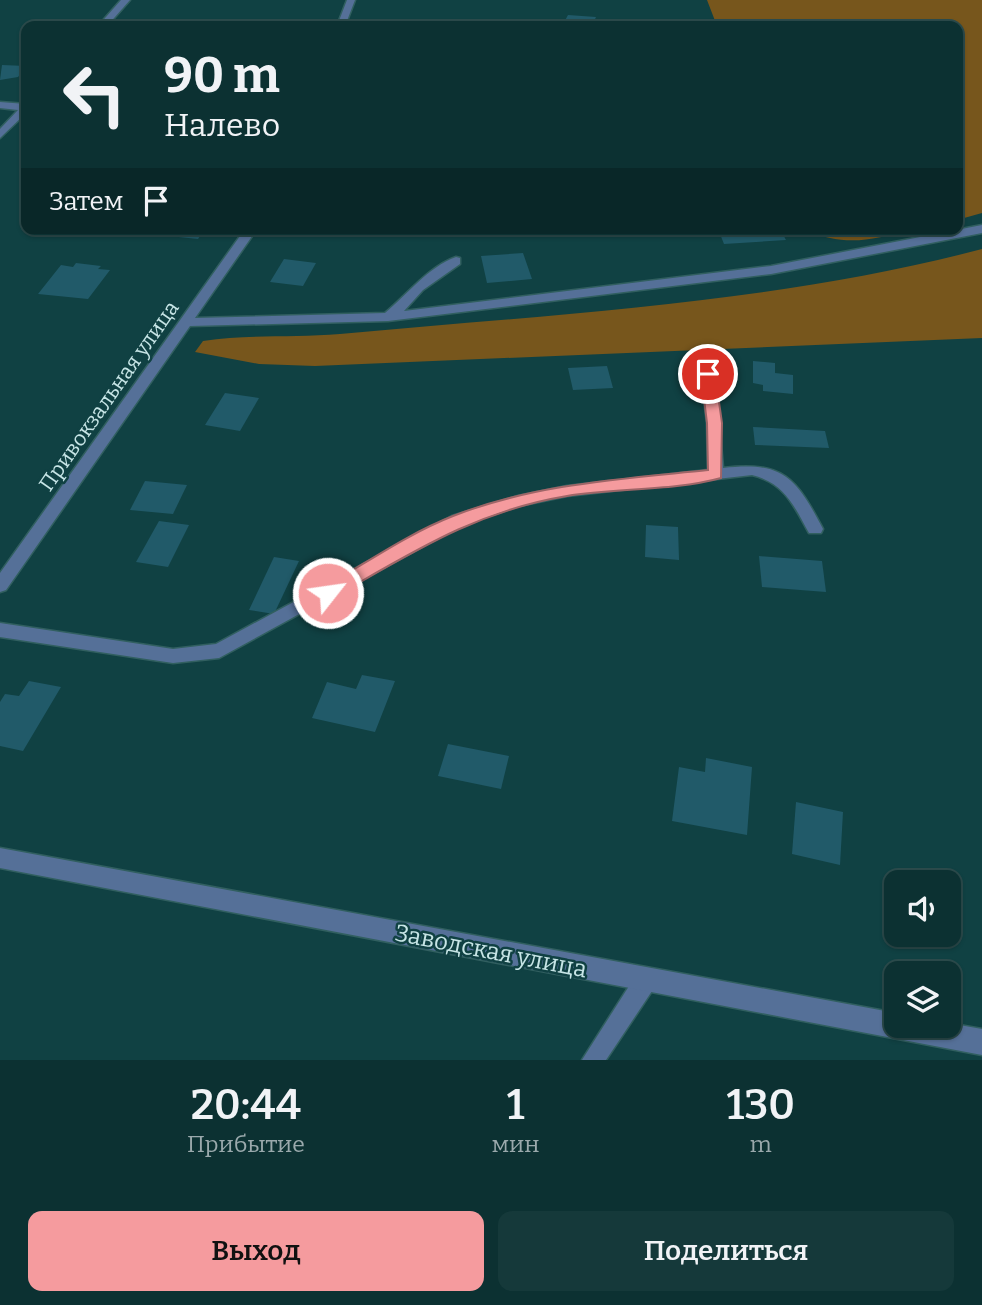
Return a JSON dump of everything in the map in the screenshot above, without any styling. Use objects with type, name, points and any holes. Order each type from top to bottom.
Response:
[{"type":"street","name":"Заводская улица","points":[[0,858],[982,1042]]},
{"type":"lane","points":[[107,21],[126,0]]},
{"type":"lane","points":[[343,21],[351,0]]},
{"type":"lane","points":[[0,105],[21,107]]},
{"type":"lane","points":[[0,135],[21,112]]},
{"type":"lane","points":[[963,233],[982,229]]},
{"type":"lane","name":"Привокзальная улица","points":[[0,586],[247,235]]},
{"type":"lane","points":[[187,323],[388,317],[771,270],[951,235]]},
{"type":"lane","points":[[388,317],[407,304],[419,287],[456,261]]},
{"type":"lane","points":[[708,374],[716,474]]},
{"type":"lane","points":[[0,630],[173,656],[219,651],[458,520],[518,501],[567,491],[752,470],[776,475],[794,491],[815,528]]},
{"type":"lane","points":[[593,1060],[646,980]]},
{"type":"shaded area","points":[[707,0],[982,0],[982,213],[963,218],[963,21],[715,21]]},
{"type":"shaded area","points":[[817,235],[891,235],[857,240]]},
{"type":"shaded area","points":[[982,249],[982,338],[315,366],[259,364],[195,352],[203,341],[220,339],[340,334],[582,313],[744,295],[903,268]]},
{"type":"building","points":[[568,15],[596,17],[594,21],[565,21]]},
{"type":"building","points":[[2,65],[21,66],[18,77],[0,80]]},
{"type":"building","points":[[170,235],[201,235],[198,239]]},
{"type":"building","points":[[720,235],[783,235],[786,240],[724,244]]},
{"type":"building","points":[[523,253],[532,279],[487,283],[481,256]]},
{"type":"building","points":[[284,259],[316,263],[303,286],[270,282]]},
{"type":"building","points":[[76,263],[101,266],[98,269],[110,270],[88,299],[38,294],[61,265],[73,267]]},
{"type":"building","points":[[753,361],[775,363],[775,373],[793,375],[793,394],[763,391],[763,385],[753,383]]},
{"type":"building","points":[[607,366],[613,388],[573,390],[568,368]]},
{"type":"building","points":[[225,393],[259,398],[240,431],[205,425]]},
{"type":"building","points":[[753,427],[825,431],[829,448],[755,445]]},
{"type":"building","points":[[145,481],[187,485],[173,514],[130,510]]},
{"type":"building","points":[[159,521],[189,525],[168,567],[136,562]]},
{"type":"building","points":[[646,525],[678,527],[679,560],[645,557]]},
{"type":"building","points":[[759,556],[822,561],[826,592],[762,587]]},
{"type":"building","points":[[274,557],[299,561],[274,614],[249,610]]},
{"type":"building","points":[[362,675],[395,681],[375,732],[312,718],[327,682],[356,689]]},
{"type":"building","points":[[29,681],[61,687],[23,751],[0,746],[0,702],[5,694],[19,696]]},
{"type":"building","points":[[448,744],[509,756],[501,789],[438,776]]},
{"type":"building","points":[[706,758],[752,767],[747,835],[672,821],[679,767],[705,772]]},
{"type":"building","points":[[796,802],[843,812],[840,865],[792,854]]},
{"type":"route","points":[[328,593],[458,520],[518,501],[567,491],[716,474],[708,374]]}]
